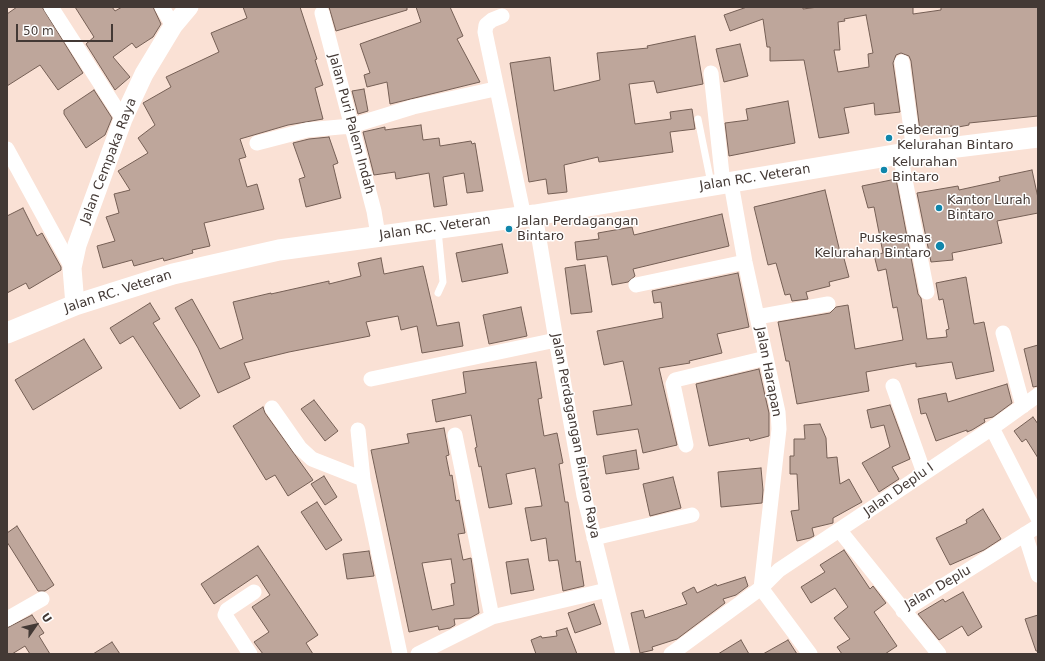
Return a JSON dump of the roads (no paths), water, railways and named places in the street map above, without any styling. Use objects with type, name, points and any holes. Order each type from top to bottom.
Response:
[{"type":"main road","name":"Jalan RC. Veteran","points":[[7,333],[75,305],[173,274],[271,251],[378,235],[530,216],[907,153],[1038,137]]},
{"type":"street","points":[[51,7],[122,120]]},
{"type":"street","points":[[162,7],[173,26]]},
{"type":"street","name":"Jalan Cempaka Raya","points":[[75,305],[72,268],[77,245],[122,120],[144,74],[173,26],[189,7]]},
{"type":"street","name":"Jalan Puri Palem Indah","points":[[322,13],[374,211],[378,235]]},
{"type":"street","name":"Jalan Perdagangan Bintaro Raya","points":[[502,16],[492,20],[486,25],[485,32],[495,89],[530,216],[556,340],[584,496],[623,654]]},
{"type":"street","points":[[902,62],[907,153],[927,292]]},
{"type":"street","name":"Jalan Harapan","points":[[711,73],[722,184],[745,262],[778,412],[779,428],[761,588]]},
{"type":"street","points":[[257,144],[307,130],[351,126],[413,107],[495,89]]},
{"type":"street","points":[[7,149],[72,268]]},
{"type":"street","points":[[636,285],[745,262]]},
{"type":"street","points":[[757,317],[828,304]]},
{"type":"street","points":[[1003,333],[1023,406]]},
{"type":"street","points":[[371,379],[556,340]]},
{"type":"street","points":[[686,445],[673,384],[674,380],[766,358]]},
{"type":"street","points":[[894,386],[924,473]]},
{"type":"street","name":"Jalan Deplu I","points":[[761,588],[779,570],[840,531],[1038,395]]},
{"type":"street","points":[[272,408],[300,448],[312,459],[363,479]]},
{"type":"street","points":[[992,428],[1038,518]]},
{"type":"street","points":[[358,430],[363,479],[400,654]]},
{"type":"street","points":[[455,435],[492,617]]},
{"type":"street","points":[[594,538],[692,515]]},
{"type":"street","name":"Jalan Deplu","points":[[840,531],[903,611],[1038,526]]},
{"type":"street","points":[[1025,534],[1038,575]]},
{"type":"street","points":[[671,654],[761,588],[810,654]]},
{"type":"street","points":[[418,654],[492,617],[607,590]]},
{"type":"street","points":[[250,654],[225,615],[227,610],[254,592]]},
{"type":"street","points":[[7,619],[42,598]]},
{"type":"street","points":[[903,611],[939,654]]},
{"type":"lane","points":[[698,119],[722,184]]},
{"type":"lane","points":[[437,228],[443,282],[438,293]]},
{"type":"place","name":"Seberang Kelurahan Bintaro","points":[[889,138]]},
{"type":"place","name":"Kelurahan Bintaro","points":[[884,170]]},
{"type":"place","name":"Kantor Lurah Bintaro","points":[[939,208]]},
{"type":"place","name":"Jalan Perdagangan Bintaro","points":[[509,229]]},
{"type":"place","name":"Puskesmas Kelurahan Bintaro","points":[[940,246]]}]
